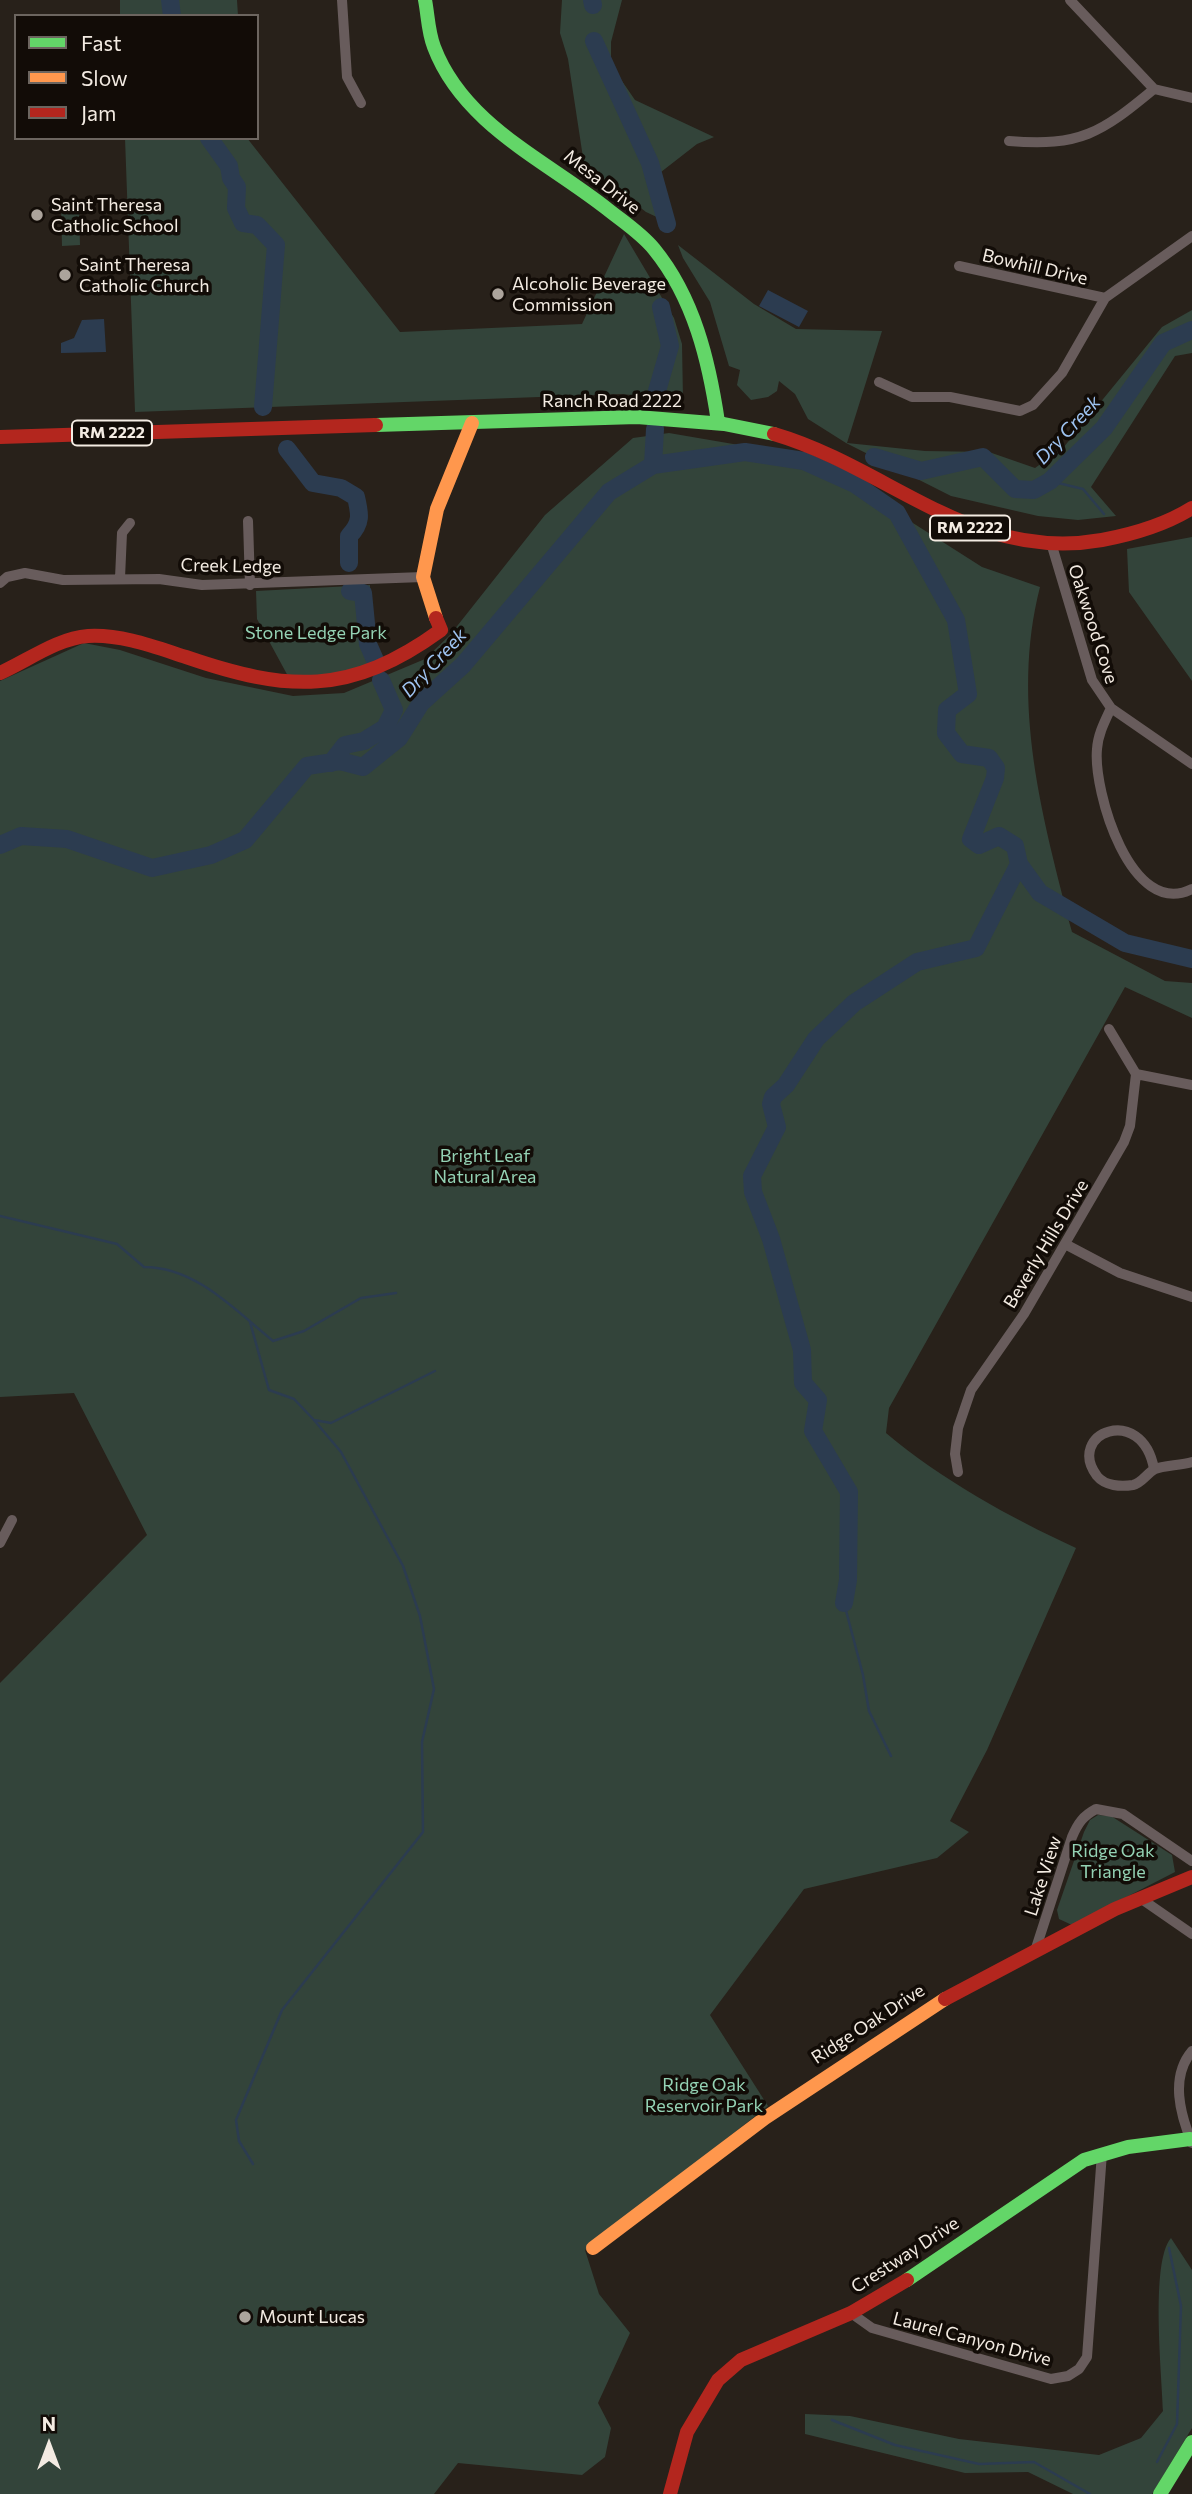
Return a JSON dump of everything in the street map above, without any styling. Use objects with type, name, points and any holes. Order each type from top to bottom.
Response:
[{"type":"street","points":[[342,0],[347,77],[361,103]]},
{"type":"street","name":"Mesa Drive","points":[[425,0],[434,48],[451,81],[472,107],[507,137],[599,201],[657,252],[696,322],[712,373],[719,422]]},
{"type":"street","points":[[1070,0],[1154,89],[1192,97]]},
{"type":"street","points":[[1009,141],[1049,144],[1091,133],[1111,124],[1154,89]]},
{"type":"street","points":[[879,382],[912,397],[950,397],[1020,411],[1033,405],[1062,373],[1105,298],[1192,236]]},
{"type":"street","name":"Bowhill Drive","points":[[959,266],[1105,298]]},
{"type":"street","name":"Ranch Road 2222","points":[[0,437],[637,417],[719,422],[766,431],[858,469],[944,518],[994,536],[1052,546],[1101,542],[1146,529],[1192,508]]},
{"type":"street","points":[[0,673],[84,635],[138,642],[263,681],[285,683],[329,681],[371,671],[417,649],[441,630],[423,577],[437,509],[472,423]]},
{"type":"street","points":[[248,521],[250,584]]},
{"type":"street","points":[[120,579],[122,533],[130,523]]},
{"type":"street","name":"Oakwood Cove","points":[[1052,546],[1092,680],[1111,708],[1192,764]]},
{"type":"street","name":"Creek Ledge","points":[[0,583],[7,577],[25,573],[63,580],[159,579],[202,585],[423,577]]},
{"type":"street","name":"Oakwood Cove","points":[[1111,708],[1100,731],[1097,765],[1111,830],[1122,853],[1153,886],[1167,893],[1183,894],[1192,889]]},
{"type":"street","points":[[1109,1029],[1136,1074],[1192,1085]]},
{"type":"street","name":"Beverly Hills Drive","points":[[958,1472],[955,1454],[964,1405],[1065,1244],[1124,1142],[1132,1117],[1136,1074]]},
{"type":"street","points":[[1065,1244],[1120,1273],[1191,1293]]},
{"type":"street","points":[[1154,1469],[1142,1439],[1131,1431],[1102,1433],[1093,1442],[1088,1455],[1092,1469],[1101,1480],[1112,1485],[1133,1485],[1154,1469],[1192,1462]]},
{"type":"street","points":[[0,1543],[12,1520]]},
{"type":"street","name":"Lake View","points":[[1036,1948],[1072,1837],[1079,1821],[1087,1814],[1097,1809],[1124,1814],[1192,1861]]},
{"type":"street","name":"Ridge Oak Drive","points":[[593,2248],[774,2109],[919,2011],[1036,1948],[1140,1898],[1192,1878]]},
{"type":"street","points":[[1140,1898],[1192,1934]]},
{"type":"street","points":[[1191,2141],[1179,2089],[1181,2073],[1192,2051]]},
{"type":"street","name":"Crestway Drive","points":[[670,2494],[687,2432],[697,2411],[718,2379],[741,2360],[851,2312],[891,2291],[1067,2169],[1102,2153],[1191,2141]]},
{"type":"street","name":"Laurel Canyon Drive","points":[[851,2312],[872,2328],[1038,2376],[1068,2376],[1079,2369],[1087,2357],[1102,2153]]},
{"type":"street","points":[[1160,2494],[1192,2442]]},
{"type":"green space","points":[[120,0],[237,0],[238,14],[120,14]]},
{"type":"green space","points":[[562,0],[622,0],[611,42],[611,65],[635,100],[714,137],[697,144],[661,172],[661,219],[646,212],[584,164],[568,59],[560,33]]},
{"type":"green space","points":[[125,140],[249,140],[400,332],[582,324],[624,234],[674,318],[682,344],[683,399],[620,394],[135,412]]},
{"type":"green space","points":[[61,206],[79,206],[80,245],[62,246]]},
{"type":"green space","points":[[678,245],[754,304],[796,329],[882,331],[847,443],[925,451],[989,452],[1035,468],[1063,448],[1162,327],[1192,310],[1192,353],[1175,356],[1091,487],[1116,516],[1078,520],[1038,516],[951,496],[846,443],[808,419],[795,394],[779,381],[777,391],[768,397],[751,400],[737,385],[740,370],[729,366],[710,302]]},
{"type":"green space","name":"Bright Leaf Natural Area","points":[[669,433],[774,451],[836,474],[982,567],[1040,587],[1028,674],[1029,718],[1041,804],[1072,932],[1165,981],[1192,983],[1192,1018],[1125,987],[889,1408],[886,1433],[907,1450],[977,1496],[1076,1548],[987,1750],[950,1821],[969,1832],[937,1858],[804,1889],[710,2015],[768,2106],[585,2250],[599,2294],[630,2333],[598,2403],[611,2428],[605,2457],[582,2475],[458,2463],[434,2494],[0,2494],[0,1683],[147,1535],[74,1393],[0,1397],[0,681],[84,643],[120,650],[206,678],[293,696],[344,693],[425,659],[450,635],[545,515],[633,438]]},
{"type":"green space","points":[[1192,537],[1192,681],[1129,592],[1127,549]]},
{"type":"green space","name":"Stone Ledge Park","points":[[370,585],[371,667],[334,676],[289,678],[257,619],[256,591]]},
{"type":"green space","name":"Ridge Oak Triangle","points":[[1098,1815],[1111,1816],[1172,1855],[1175,1872],[1072,1925],[1059,1919],[1057,1910],[1084,1832],[1090,1820]]},
{"type":"green space","points":[[1171,2238],[1192,2270],[1192,2428],[1152,2494],[1073,2494],[1028,2472],[965,2473],[805,2434],[805,2414],[850,2416],[959,2439],[1099,2455],[1141,2438],[1163,2411],[1159,2294],[1165,2251]]},
{"type":"water","points":[[768,290],[808,311],[799,327],[759,306]]},
{"type":"water","points":[[104,319],[106,352],[61,353],[61,343],[74,338],[82,320]]},
{"type":"waterway","points":[[170,0],[172,14]]},
{"type":"waterway","points":[[592,0],[593,5]]},
{"type":"waterway","points":[[594,41],[650,163],[667,224]]},
{"type":"waterway","points":[[210,140],[229,166],[231,178],[237,187],[236,208],[243,223],[257,225],[276,245],[263,407]]},
{"type":"waterway","points":[[657,391],[670,346],[661,307]]},
{"type":"waterway","name":"Dry Creek","points":[[874,457],[921,471],[983,457],[1015,489],[1034,490],[1050,481],[1104,428],[1163,343],[1192,330]]},
{"type":"waterway","points":[[653,465],[655,429]]},
{"type":"waterway","points":[[287,449],[313,483],[341,488],[356,497],[359,518],[349,536],[349,563]]},
{"type":"waterway","name":"Dry Creek","points":[[0,845],[21,836],[67,839],[152,868],[211,855],[245,840],[307,766],[340,761],[363,767],[399,738],[421,703],[463,665],[609,492],[653,465],[745,452],[804,461],[855,484],[897,513],[956,620],[968,694],[947,710],[946,733],[962,754],[989,758],[996,768],[995,778],[971,839],[979,845],[999,836],[1015,846],[1019,864],[1040,893],[1125,943],[1192,959]]},
{"type":"waterway","points":[[1050,481],[1083,489],[1104,514]]},
{"type":"waterway","points":[[350,591],[363,593],[368,644],[375,660]]},
{"type":"waterway","points":[[331,763],[345,745],[364,741],[385,728],[394,710],[381,680]]},
{"type":"waterway","points":[[844,1603],[848,1580],[849,1492],[813,1431],[818,1400],[803,1383],[802,1350],[771,1239],[753,1192],[752,1176],[777,1127],[771,1104],[773,1097],[786,1085],[816,1039],[854,1003],[917,962],[976,948],[1019,864]]},
{"type":"waterway","points":[[0,1216],[117,1244],[144,1267],[163,1269],[198,1282],[273,1341],[304,1331],[361,1298],[396,1293]]},
{"type":"waterway","points":[[250,1322],[269,1390],[294,1399],[314,1420],[331,1423],[435,1371]]},
{"type":"waterway","points":[[253,2164],[239,2141],[236,2120],[282,2010],[423,1832],[422,1742],[434,1689],[420,1616],[403,1566],[341,1452],[314,1420]]},
{"type":"waterway","points":[[844,1603],[863,1675],[869,1711],[891,1756]]},
{"type":"waterway","points":[[1157,2462],[1177,2424],[1181,2306],[1169,2248]]},
{"type":"waterway","points":[[832,2420],[895,2445],[979,2464],[1034,2462],[1090,2494]]},
{"type":"traffic: fast","points":[[425,0],[434,47],[447,74],[465,98],[508,138],[637,232],[668,268],[680,288],[698,331],[718,422]]},
{"type":"traffic: fast","points":[[376,425],[637,417],[724,424],[774,434]]},
{"type":"traffic: fast","points":[[907,2280],[1084,2160],[1128,2147],[1190,2139]]},
{"type":"traffic: fast","points":[[1160,2494],[1192,2442]]},
{"type":"traffic: slow","points":[[436,618],[423,577],[437,509],[472,423]]},
{"type":"traffic: slow","points":[[593,2248],[765,2118],[945,1999]]},
{"type":"traffic: jam","points":[[0,437],[376,425]]},
{"type":"traffic: jam","points":[[774,434],[816,449],[972,526],[1012,538],[1055,543],[1102,540],[1149,528],[1192,508]]},
{"type":"traffic: jam","points":[[0,673],[65,641],[100,636],[138,642],[256,677],[318,681],[347,677],[377,667],[408,652],[441,630],[436,618]]},
{"type":"traffic: jam","points":[[945,1999],[1115,1909],[1192,1877]]},
{"type":"traffic: jam","points":[[670,2494],[687,2432],[718,2380],[741,2360],[851,2313],[907,2280]]},
{"type":"place","name":"Saint Theresa Catholic School","points":[[37,215]]},
{"type":"place","name":"Saint Theresa Catholic Church","points":[[65,275]]},
{"type":"place","name":"Alcoholic Beverage Commission","points":[[498,294]]},
{"type":"place","name":"Mount Lucas","points":[[245,2317]]},
{"type":"park label","name":"Ridge Oak Reservoir Park","points":[[704,2095]]}]
